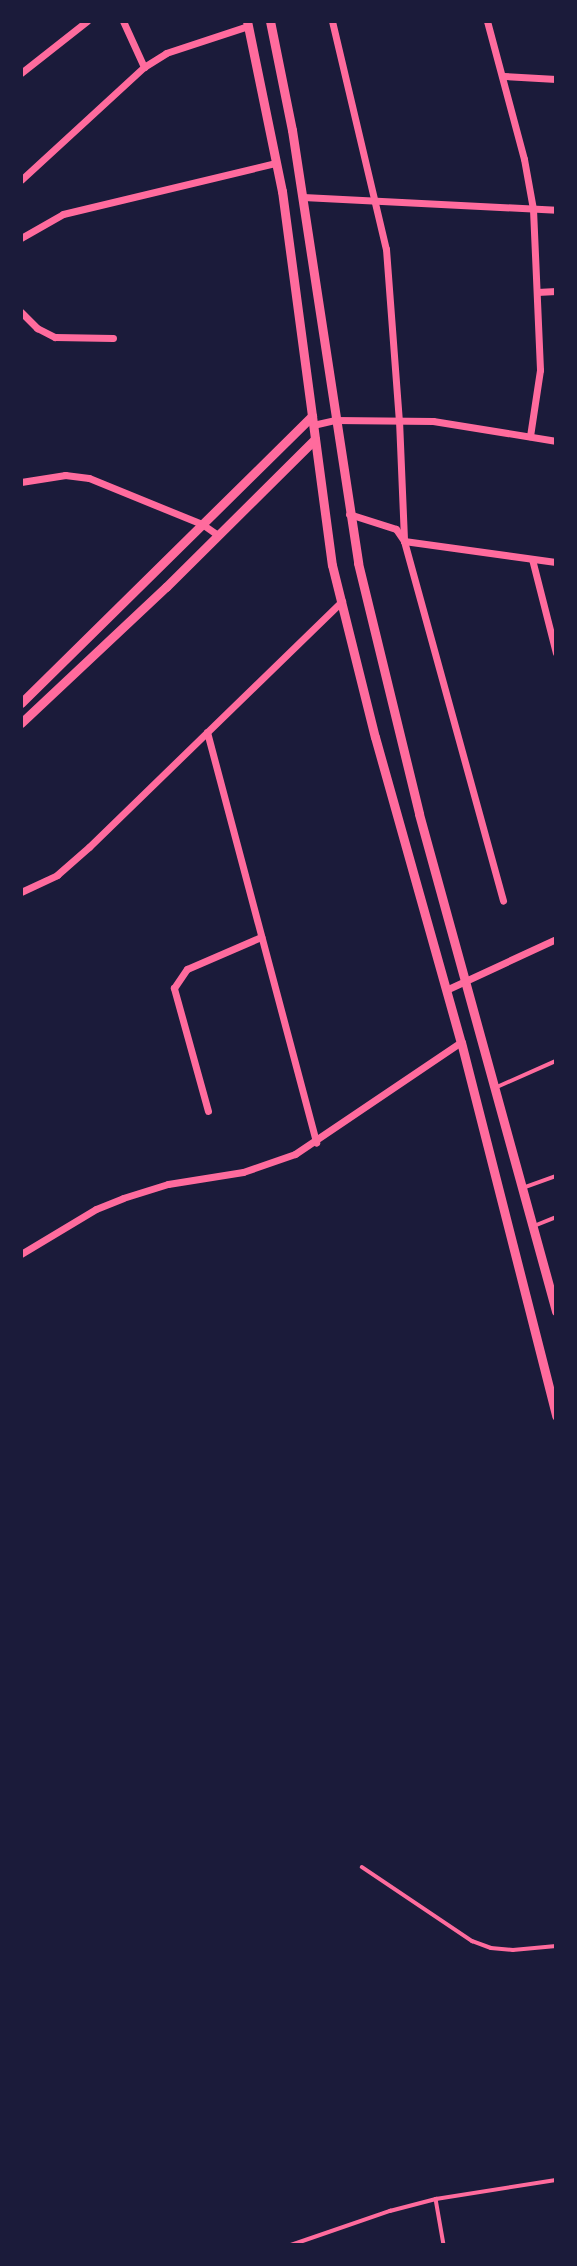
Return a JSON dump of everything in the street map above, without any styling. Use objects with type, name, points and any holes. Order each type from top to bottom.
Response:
[{"type":"street","points":[[21,73],[86,21]]},
{"type":"street","points":[[123,21],[144,66]]},
{"type":"street","points":[[270,21],[303,197],[349,514],[371,621],[419,814],[556,1306]]},
{"type":"street","points":[[332,21],[377,201],[386,249],[399,420],[404,541],[503,901]]},
{"type":"street","points":[[488,21],[504,76],[533,209],[540,370],[530,436]]},
{"type":"street","points":[[21,180],[144,66],[166,53],[248,24],[276,163],[316,439],[324,516],[341,601],[375,737],[461,1042],[556,1416]]},
{"type":"street","points":[[504,76],[556,79]]},
{"type":"street","points":[[21,238],[62,214],[276,163]]},
{"type":"street","points":[[303,197],[556,210]]},
{"type":"street","points":[[537,292],[556,290]]},
{"type":"street","points":[[21,312],[37,328],[55,337],[113,338]]},
{"type":"street","points":[[21,703],[202,524],[313,421],[433,421],[556,441]]},
{"type":"street","points":[[21,723],[316,439]]},
{"type":"street","points":[[21,482],[65,475],[89,478],[202,524],[218,535]]},
{"type":"street","points":[[349,514],[396,529],[404,541],[556,562]]},
{"type":"street","points":[[532,559],[556,653]]},
{"type":"street","points":[[21,892],[57,875],[73,861],[341,601]]},
{"type":"street","points":[[206,732],[316,1143]]},
{"type":"street","points":[[208,1111],[174,988],[187,969],[261,937]]},
{"type":"street","points":[[446,990],[556,939]]},
{"type":"street","points":[[21,1254],[96,1209],[123,1198],[168,1184],[272,1164],[316,1143],[461,1042]]},
{"type":"lane","points":[[495,1087],[556,1060]]},
{"type":"lane","points":[[523,1188],[556,1176]]},
{"type":"lane","points":[[534,1226],[556,1217]]},
{"type":"lane","points":[[362,1867],[471,1941],[491,1948],[513,1950],[556,1946]]},
{"type":"lane","points":[[291,2245],[390,2211],[436,2199],[556,2180]]},
{"type":"lane","points":[[436,2199],[444,2245]]}]
